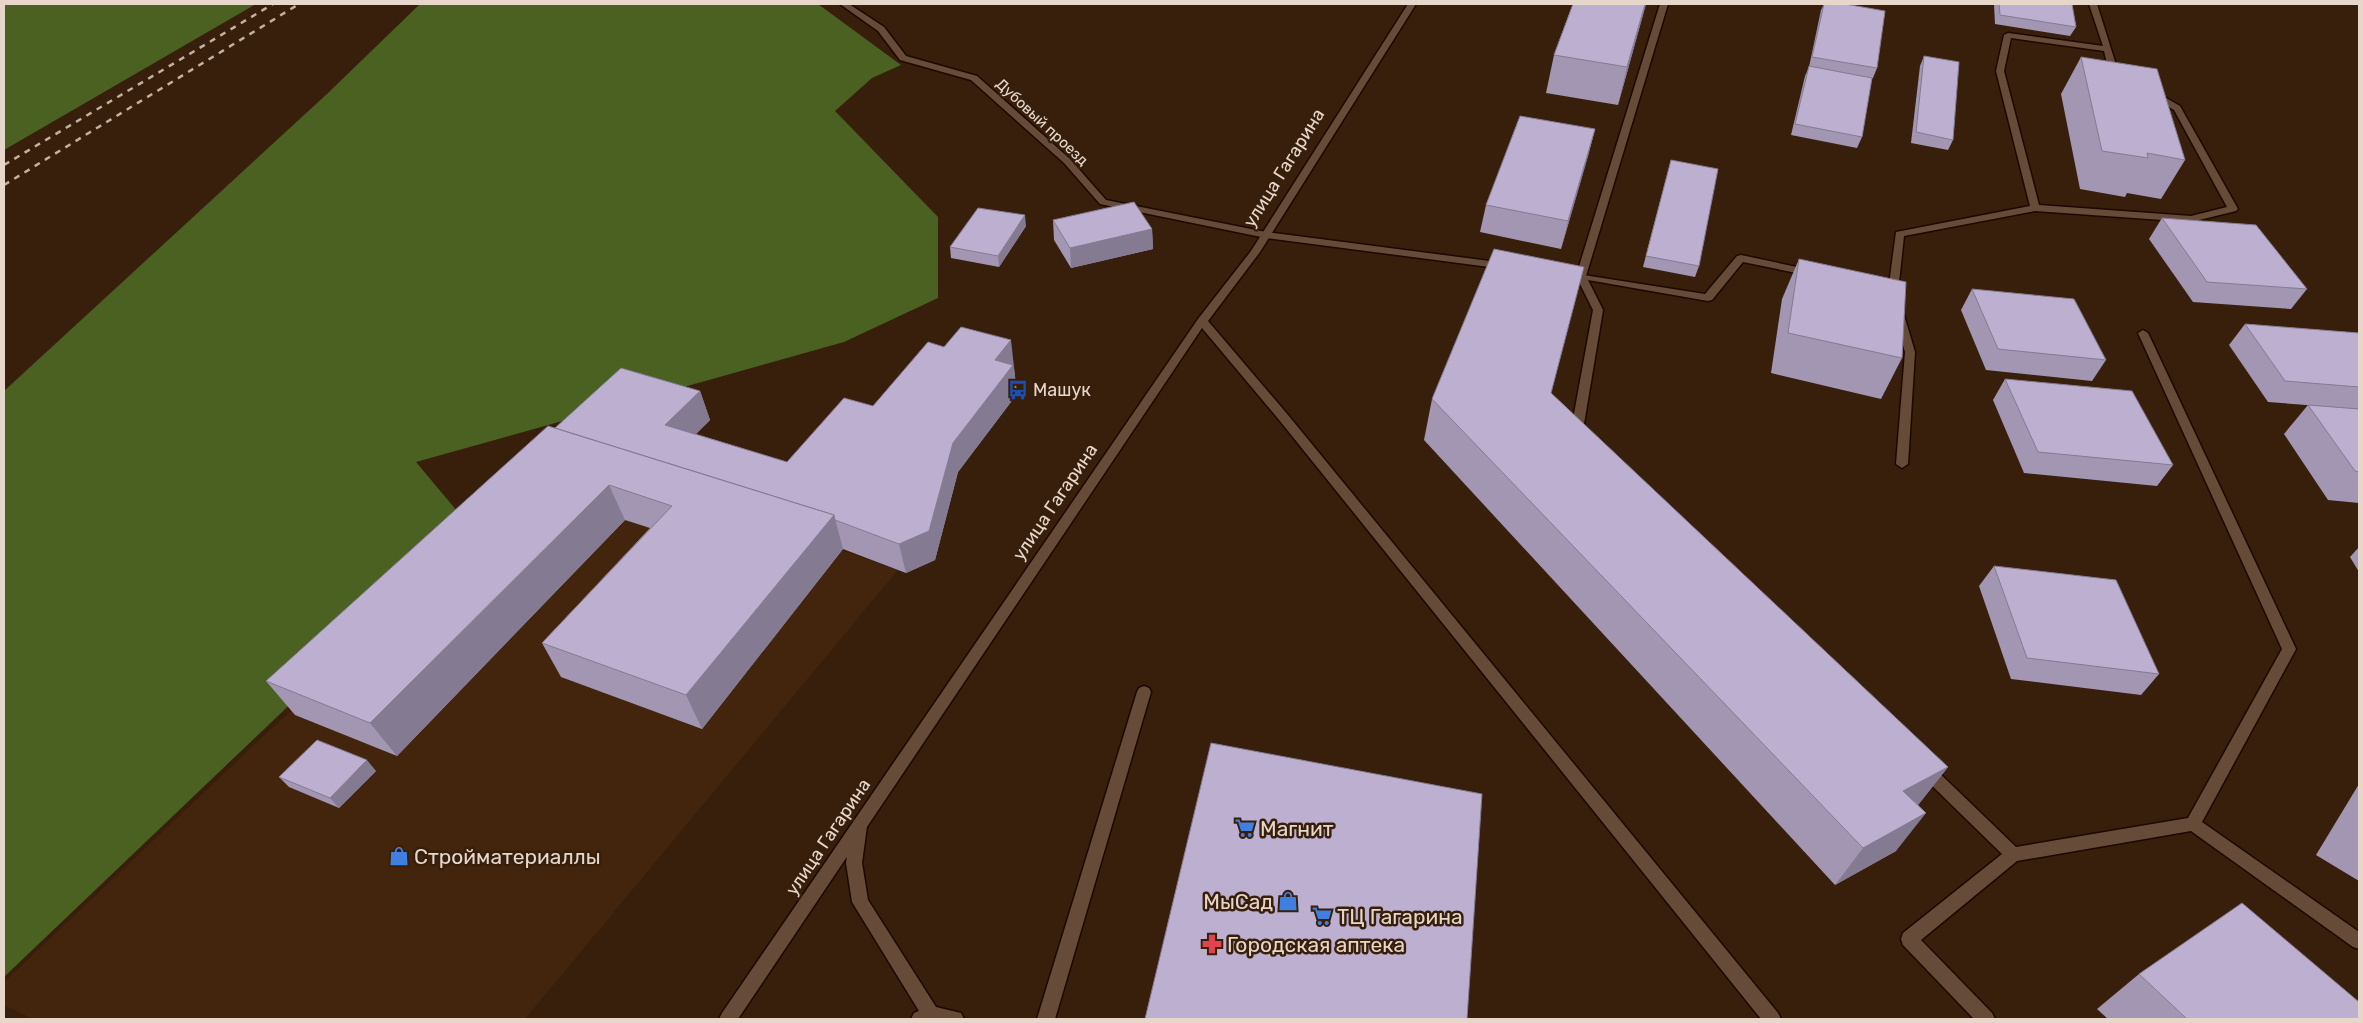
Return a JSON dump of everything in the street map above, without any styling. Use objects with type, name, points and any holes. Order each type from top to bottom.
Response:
[{"type":"street","name":"Дубовый проезд","points":[[844,4],[881,29],[903,58],[974,78],[1067,160],[1103,202],[1266,235],[1514,267]]},
{"type":"street","name":"улица Гагарина","points":[[728,1019],[1202,321],[1266,235],[1412,4]]},
{"type":"street","points":[[1591,444],[1576,430],[1598,310],[1581,276],[1664,4]]},
{"type":"street","points":[[2093,4],[2108,49],[2112,69],[2129,79]]},
{"type":"street","points":[[2035,208],[2000,71],[2008,35],[2108,49]]},
{"type":"street","points":[[1902,464],[1910,352],[1888,291],[1899,234],[2035,208],[2191,219],[2233,210],[2177,108],[2145,88]]},
{"type":"street","points":[[1562,274],[1708,298],[1741,258],[1826,277]]},
{"type":"street","points":[[1202,321],[1284,418],[1772,1019]]},
{"type":"street","points":[[2143,333],[2289,649],[2193,824]]},
{"type":"street","points":[[1046,1019],[1144,692]]},
{"type":"street","points":[[1913,757],[2013,855]]},
{"type":"street","points":[[1986,1019],[1909,939],[2013,855],[2193,824],[2359,941]]},
{"type":"street","points":[[859,826],[854,863],[860,902],[926,1017],[955,1019]]},
{"type":"shaded area","name":"Стройматериаллы","points":[[574,456],[898,570],[525,1019],[33,1019],[4,1005],[4,982],[271,729]]},
{"type":"green space","points":[[4,4],[256,4],[4,150]]},
{"type":"green space","points":[[420,4],[818,4],[901,65],[872,78],[835,111],[938,217],[938,298],[844,342],[416,462],[473,530],[4,977],[4,391],[328,93]]},
{"type":"building","points":[[1573,4],[1645,4],[1627,67],[1554,55]]},
{"type":"building","points":[[1824,4],[1845,4],[1885,11],[1877,68],[1812,57]]},
{"type":"building","points":[[1999,4],[2072,4],[2076,27],[2000,15]]},
{"type":"building","points":[[1924,56],[1959,62],[1953,140],[1916,132]]},
{"type":"building","points":[[2081,57],[2157,69],[2185,160],[2147,153],[2148,158],[2102,151]]},
{"type":"building","points":[[1809,66],[1872,78],[1862,137],[1795,124]]},
{"type":"building","points":[[1520,116],[1595,129],[1568,221],[1486,205]]},
{"type":"building","points":[[1671,160],[1718,169],[1699,266],[1646,256]]},
{"type":"building","points":[[1134,202],[1152,229],[1070,248],[1053,220]]},
{"type":"building","points":[[978,208],[1025,215],[998,256],[950,247]]},
{"type":"building","points":[[2162,218],[2256,225],[2307,289],[2207,282]]},
{"type":"building","points":[[1494,249],[1584,267],[1551,393],[1948,767],[1903,791],[1926,813],[1863,848],[1432,399]]},
{"type":"building","points":[[1799,259],[1906,282],[1902,358],[1788,333]]},
{"type":"building","points":[[1972,289],[2074,299],[2106,360],[1998,349]]},
{"type":"building","points":[[2245,324],[2359,333],[2359,387],[2285,381]]},
{"type":"building","points":[[961,327],[1011,340],[995,360],[1013,365],[953,443],[929,531],[899,544],[835,520],[834,515],[555,428],[621,368],[700,391],[665,425],[787,462],[844,398],[873,406],[928,342],[944,347]]},
{"type":"building","points":[[2005,379],[2132,391],[2173,465],[2038,452]]},
{"type":"building","points":[[2308,405],[2359,409],[2359,472],[2355,471]]},
{"type":"building","points":[[548,426],[834,515],[686,695],[542,643],[672,506],[609,485],[370,723],[266,681]]},
{"type":"building","points":[[1994,566],[2116,580],[2159,674],[2027,658]]},
{"type":"building","points":[[317,740],[367,760],[330,798],[279,777]]},
{"type":"building","name":"ТЦ Гагарина","points":[[1211,743],[1482,794],[1467,1019],[1145,1019]]},
{"type":"building","points":[[2242,903],[2359,1002],[2359,1019],[2187,1019],[2139,974]]},
{"type":"railway","points":[[4,165],[273,4]]},
{"type":"railway","points":[[4,185],[299,4]]},
{"type":"place","name":"Машук","points":[[1018,390]]},
{"type":"place","name":"Магнит","points":[[1245,828]]},
{"type":"place","name":"Стройматериаллы","points":[[399,856]]},
{"type":"place","name":"МыСад","points":[[1288,901]]},
{"type":"place","name":"ТЦ Гагарина","points":[[1322,916]]},
{"type":"place","name":"Городская аптека","points":[[1212,944]]}]
